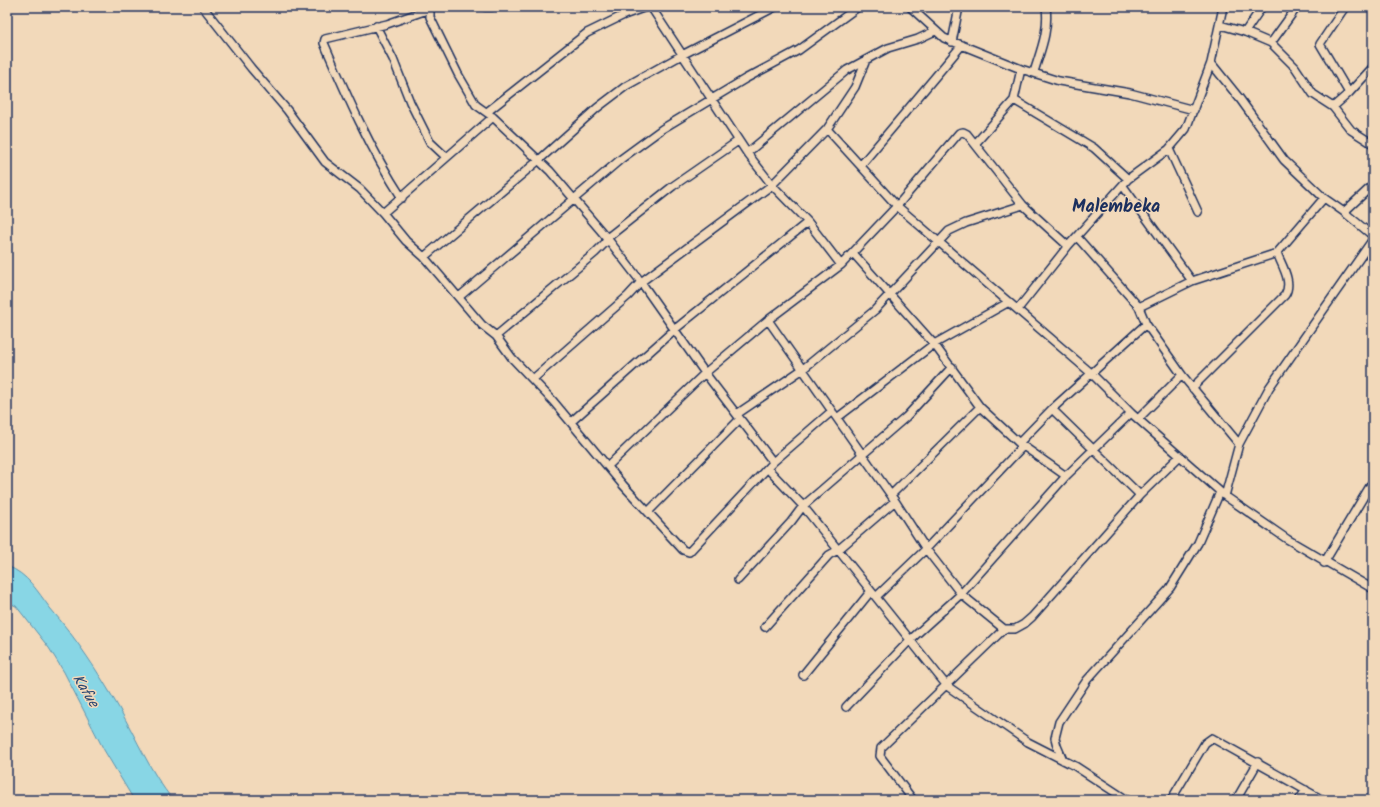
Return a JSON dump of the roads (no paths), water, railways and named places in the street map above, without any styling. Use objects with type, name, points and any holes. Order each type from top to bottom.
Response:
[{"type":"street","points":[[204,7],[251,68],[287,110],[325,162],[360,189],[384,213],[393,227],[424,256],[482,325],[496,336],[512,358],[533,379],[683,550],[689,552],[773,462],[832,411]]},
{"type":"street","points":[[485,7],[492,7]]},
{"type":"street","points":[[487,112],[588,33],[624,15],[646,7]]},
{"type":"street","points":[[651,7],[738,141],[772,185],[808,222],[841,265]]},
{"type":"street","points":[[424,256],[539,160],[597,108],[626,86],[775,7]]},
{"type":"street","points":[[910,7],[935,31],[952,42],[1021,69],[1059,81],[1130,93],[1194,110]]},
{"type":"street","points":[[952,42],[959,7]]},
{"type":"street","points":[[1034,72],[1047,29],[1046,7]]},
{"type":"street","points":[[1018,309],[1068,246],[1128,179],[1169,149],[1186,129],[1211,63],[1223,7]]},
{"type":"street","points":[[1245,32],[1262,7]]},
{"type":"street","points":[[1271,43],[1297,7]]},
{"type":"street","points":[[1345,7],[1320,44],[1349,93]]},
{"type":"street","points":[[402,198],[369,143],[324,43],[327,38],[376,26],[430,8],[430,17],[458,74],[476,105],[493,117],[539,160],[607,238],[641,282],[705,373],[773,462]]},
{"type":"street","points":[[459,297],[621,159],[662,129],[798,50],[854,8]]},
{"type":"street","points":[[1220,25],[1245,32],[1271,43],[1295,67],[1313,94],[1333,107],[1351,130],[1373,144]]},
{"type":"street","points":[[376,26],[393,59],[410,102],[430,142],[446,157]]},
{"type":"street","points":[[747,153],[847,70],[888,48],[918,40],[935,31]]},
{"type":"street","points":[[861,165],[962,45]]},
{"type":"street","points":[[533,379],[628,296],[641,282],[772,185],[827,129],[855,87],[866,60]]},
{"type":"street","points":[[1063,760],[1056,746],[1055,738],[1059,722],[1087,680],[1170,588],[1198,543],[1223,494],[1239,444],[1269,388],[1373,237],[1344,212],[1324,198],[1284,160],[1240,99],[1211,63]]},
{"type":"street","points":[[1333,107],[1349,93],[1373,66]]},
{"type":"street","points":[[976,144],[1014,100],[1021,69]]},
{"type":"street","points":[[1014,100],[1094,148],[1128,179]]},
{"type":"street","points":[[384,213],[493,117]]},
{"type":"street","points":[[827,129],[898,206],[1091,373],[1131,413],[1223,494],[1287,540],[1324,563],[1373,589]]},
{"type":"street","points":[[608,466],[705,373],[768,320],[841,265],[898,206],[959,133],[963,132],[967,134],[1023,205],[1068,246]]},
{"type":"street","points":[[496,336],[595,252],[605,243],[607,238],[673,186],[738,141]]},
{"type":"street","points":[[1169,149],[1198,212]]},
{"type":"street","points":[[1344,212],[1373,185]]},
{"type":"street","points":[[1123,186],[1192,281]]},
{"type":"street","points":[[1139,307],[1192,281],[1277,253],[1324,198]]},
{"type":"street","points":[[649,511],[739,417],[803,369],[874,310],[891,294],[939,242],[956,227],[1023,205]]},
{"type":"street","points":[[571,422],[674,330],[808,222]]},
{"type":"street","points":[[1077,237],[1139,307],[1146,324],[1182,375],[1239,444]]},
{"type":"street","points":[[853,253],[934,344],[980,407],[1021,444],[1066,476]]},
{"type":"street","points":[[1192,388],[1285,295],[1288,288],[1288,282],[1277,253]]},
{"type":"street","points":[[837,418],[934,344],[1009,302]]},
{"type":"street","points":[[768,320],[893,498],[926,549],[961,594],[1004,629],[1015,629],[1032,617],[1140,495],[1180,456]]},
{"type":"street","points":[[803,675],[874,594],[926,549],[1052,409],[1146,324]]},
{"type":"street","points":[[738,580],[791,522],[803,506],[918,406],[952,367]]},
{"type":"street","points":[[1138,419],[1182,375]]},
{"type":"street","points":[[765,627],[829,555],[838,550],[893,498],[980,407]]},
{"type":"street","points":[[1052,409],[1093,451],[1140,495]]},
{"type":"street","points":[[846,707],[910,642],[961,594],[1066,476],[1131,413]]},
{"type":"street","points":[[768,469],[803,506],[874,594],[910,642],[947,686],[1028,742],[1063,760],[1127,800]]},
{"type":"street","points":[[1324,563],[1373,481]]},
{"type":"street","points":[[913,800],[879,752],[1004,629]]},
{"type":"street","points":[[1172,800],[1209,739],[1216,740],[1258,762],[1323,800]]},
{"type":"street","points":[[1236,800],[1258,762]]},
{"type":"street","points":[[1299,800],[1306,790]]},
{"type":"water","name":"Kafue","points":[[7,566],[21,574],[32,584],[69,631],[111,695],[157,778],[173,800],[134,800],[104,750],[64,672],[49,648],[16,606],[7,602]]},
{"type":"district","name":"Malembeka","points":[[1116,207]]}]
